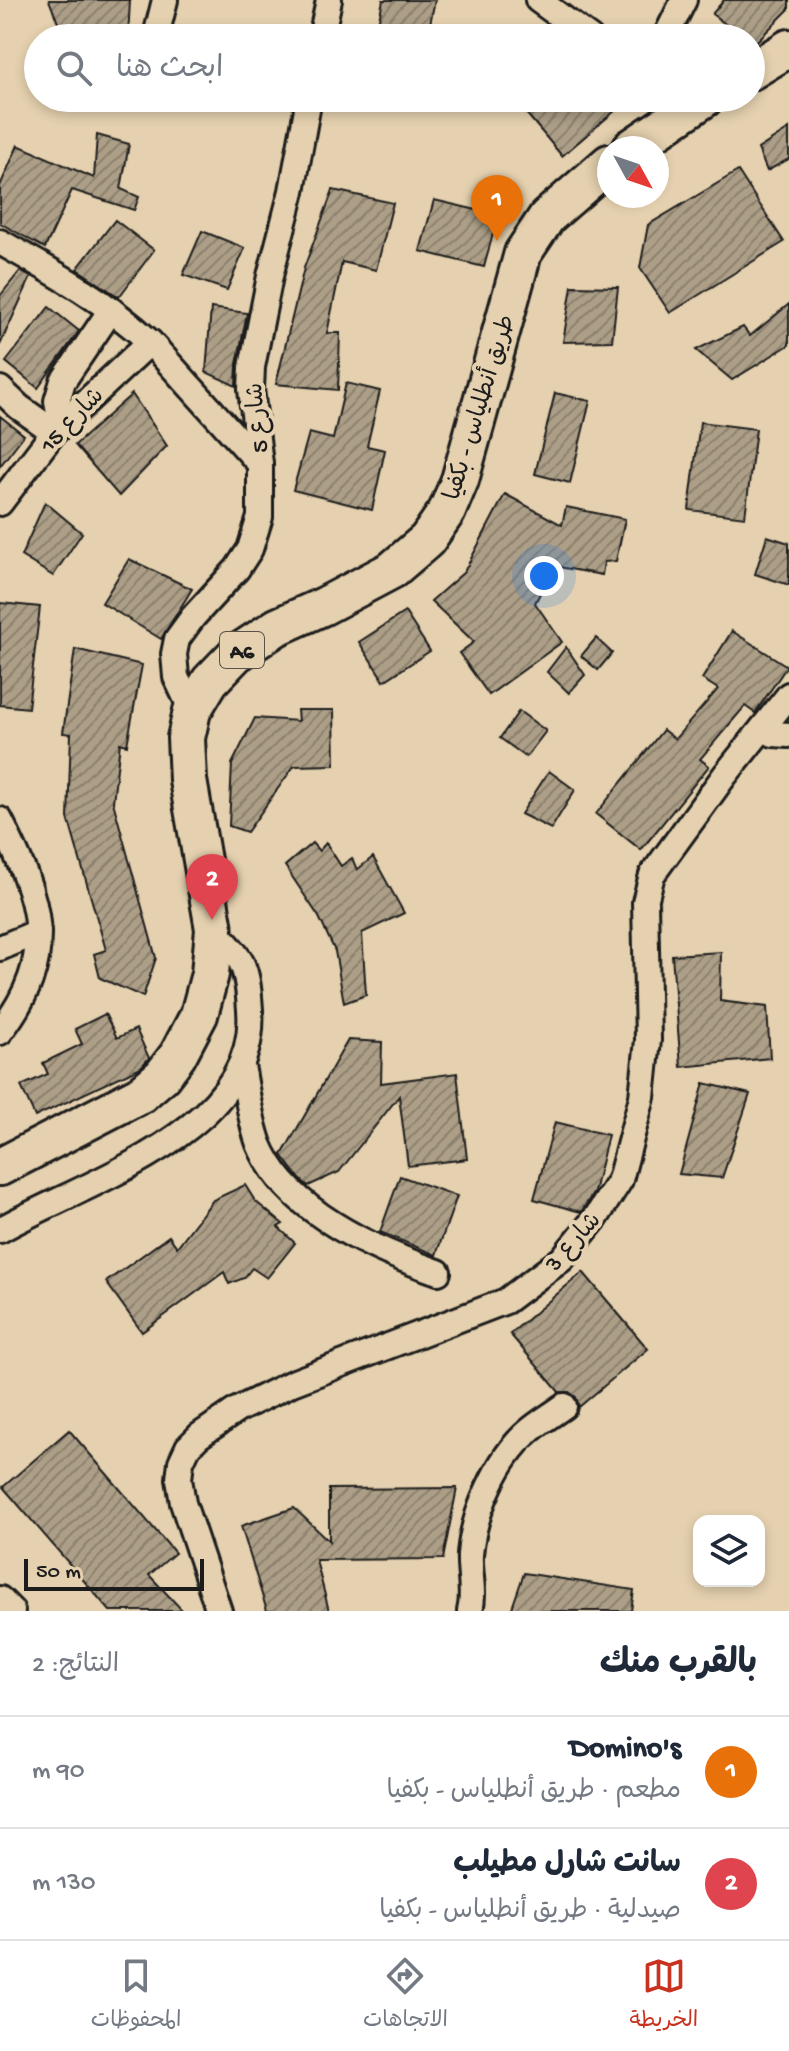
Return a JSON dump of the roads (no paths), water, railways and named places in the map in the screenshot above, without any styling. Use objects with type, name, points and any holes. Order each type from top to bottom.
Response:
[{"type":"highway","points":[[765,63],[789,48]]},
{"type":"highway","points":[[648,136],[681,112]]},
{"type":"highway","name":"طريق أنطلياس - بكفيا","points":[[0,1167],[141,1094],[162,1076],[178,1055],[199,1015],[210,974],[214,929],[188,780],[186,738],[192,711],[210,681],[236,654],[277,627],[392,570],[427,540],[447,511],[460,480],[523,253],[547,217],[597,173]]},
{"type":"street","points":[[159,24],[165,0]]},
{"type":"street","points":[[324,24],[329,0]]},
{"type":"street","points":[[538,0],[571,24]]},
{"type":"street","points":[[672,24],[684,0]]},
{"type":"street","name":"شارع 5","points":[[192,711],[176,677],[174,654],[177,639],[237,569],[250,549],[260,517],[260,464],[251,389],[252,367],[306,112]]},
{"type":"street","points":[[0,242],[82,287],[150,342],[260,464]]},
{"type":"street","points":[[58,429],[57,401],[63,381],[111,310]]},
{"type":"street","name":"شارع 15","points":[[0,503],[58,429],[150,342]]},
{"type":"street","points":[[0,389],[19,407],[58,429]]},
{"type":"street","name":"شارع 3","points":[[219,1611],[183,1503],[179,1479],[181,1462],[188,1447],[237,1410],[292,1383],[506,1301],[562,1259],[597,1216],[620,1180],[642,1097],[648,1040],[645,902],[652,875],[789,695]]},
{"type":"street","points":[[764,727],[773,734],[789,735]]},
{"type":"street","points":[[0,820],[26,872],[35,904],[38,932],[37,958],[28,988],[18,1009],[0,1032]]},
{"type":"street","points":[[0,1230],[35,1210],[101,1181],[181,1136],[216,1101],[242,1066],[252,1029],[249,993],[241,962],[214,929]]},
{"type":"street","points":[[0,948],[38,932]]},
{"type":"street","points":[[242,1066],[258,1142],[272,1169],[299,1199],[375,1247],[438,1272]]},
{"type":"street","points":[[470,1611],[474,1597],[470,1554],[475,1521],[498,1469],[526,1433],[564,1406]]},
{"type":"street","points":[[0,1599],[12,1611]]},
{"type":"place","name":"Domino's","points":[[497,241]]},
{"type":"place","name":"سانت شارل مطيلب","points":[[212,920]]}]
